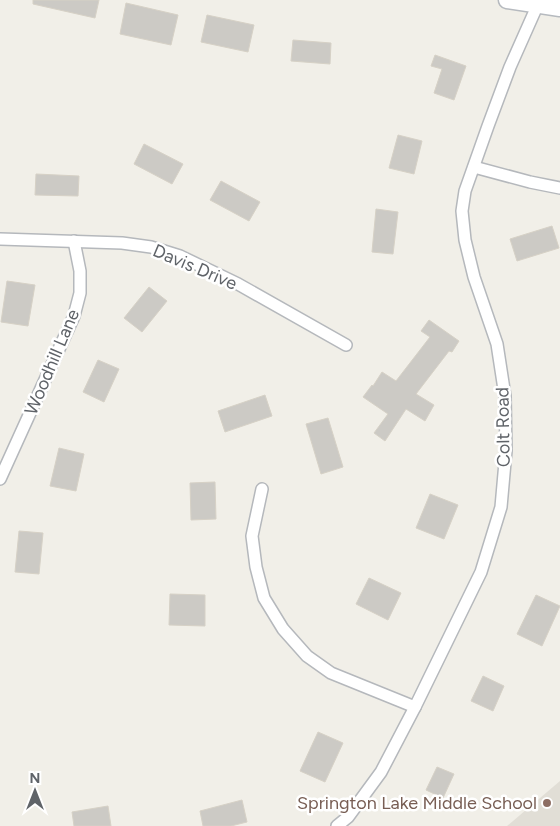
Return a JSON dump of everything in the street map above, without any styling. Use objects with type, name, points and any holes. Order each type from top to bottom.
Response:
[{"type":"main road","points":[[507,0],[560,8]]},
{"type":"street","name":"Colt Road","points":[[337,826],[348,817],[381,772],[415,707],[481,572],[501,507],[506,452],[505,396],[497,344],[474,278],[465,240],[462,212],[465,191],[510,67],[538,4]]},
{"type":"street","points":[[474,167],[560,188]]},
{"type":"street","name":"Davis Drive","points":[[0,239],[74,240],[151,246],[180,256],[238,284],[346,345]]},
{"type":"street","name":"Woodhill Lane","points":[[0,479],[74,316],[80,292],[80,271],[74,240]]},
{"type":"street","points":[[262,489],[252,536],[256,567],[264,598],[283,629],[308,656],[331,673],[415,707]]},
{"type":"shaded area","name":"Springton Lake Middle School","points":[[560,781],[560,826],[507,826]]},
{"type":"building","points":[[33,0],[99,0],[95,18],[33,4]]},
{"type":"building","points":[[126,3],[178,15],[171,45],[120,34]]},
{"type":"building","points":[[207,15],[254,25],[248,52],[201,42]]},
{"type":"building","points":[[293,40],[331,43],[330,64],[291,61]]},
{"type":"building","points":[[435,55],[466,66],[454,100],[434,93],[442,69],[431,66]]},
{"type":"building","points":[[398,135],[422,141],[414,174],[389,168]]},
{"type":"building","points":[[144,144],[183,164],[172,184],[134,164]]},
{"type":"building","points":[[36,174],[79,176],[78,196],[35,195]]},
{"type":"building","points":[[221,181],[260,202],[249,221],[210,200]]},
{"type":"building","points":[[376,209],[398,212],[393,254],[372,252]]},
{"type":"building","points":[[552,226],[559,248],[517,261],[510,239]]},
{"type":"building","points":[[7,281],[35,285],[28,326],[1,322]]},
{"type":"building","points":[[149,287],[167,301],[142,332],[124,318]]},
{"type":"building","points":[[429,320],[459,341],[416,394],[434,405],[425,421],[406,409],[385,441],[374,433],[388,414],[363,397],[382,372],[396,381],[430,337],[421,331]]},
{"type":"building","points":[[98,360],[119,369],[104,402],[83,392]]},
{"type":"building","points":[[265,395],[272,416],[225,432],[218,411]]},
{"type":"building","points":[[328,418],[343,467],[321,474],[306,424]]},
{"type":"building","points":[[59,448],[84,454],[76,491],[50,486]]},
{"type":"building","points":[[215,482],[216,519],[191,520],[190,483]]},
{"type":"building","points":[[430,494],[458,505],[444,539],[416,528]]},
{"type":"building","points":[[19,531],[43,533],[39,574],[15,572]]},
{"type":"building","points":[[369,578],[401,593],[388,620],[356,604]]},
{"type":"building","points":[[170,594],[205,595],[205,626],[169,625]]},
{"type":"building","points":[[536,595],[560,606],[542,646],[517,634]]},
{"type":"building","points":[[483,676],[504,686],[493,711],[471,701]]},
{"type":"building","points":[[318,732],[343,743],[325,782],[300,771]]},
{"type":"building","points":[[437,767],[454,774],[443,798],[426,790]]},
{"type":"building","points":[[242,800],[247,822],[231,826],[203,826],[200,811]]},
{"type":"building","points":[[108,806],[111,826],[74,826],[72,812]]},
{"type":"place","name":"Springton Lake Middle School","points":[[547,803]]}]
